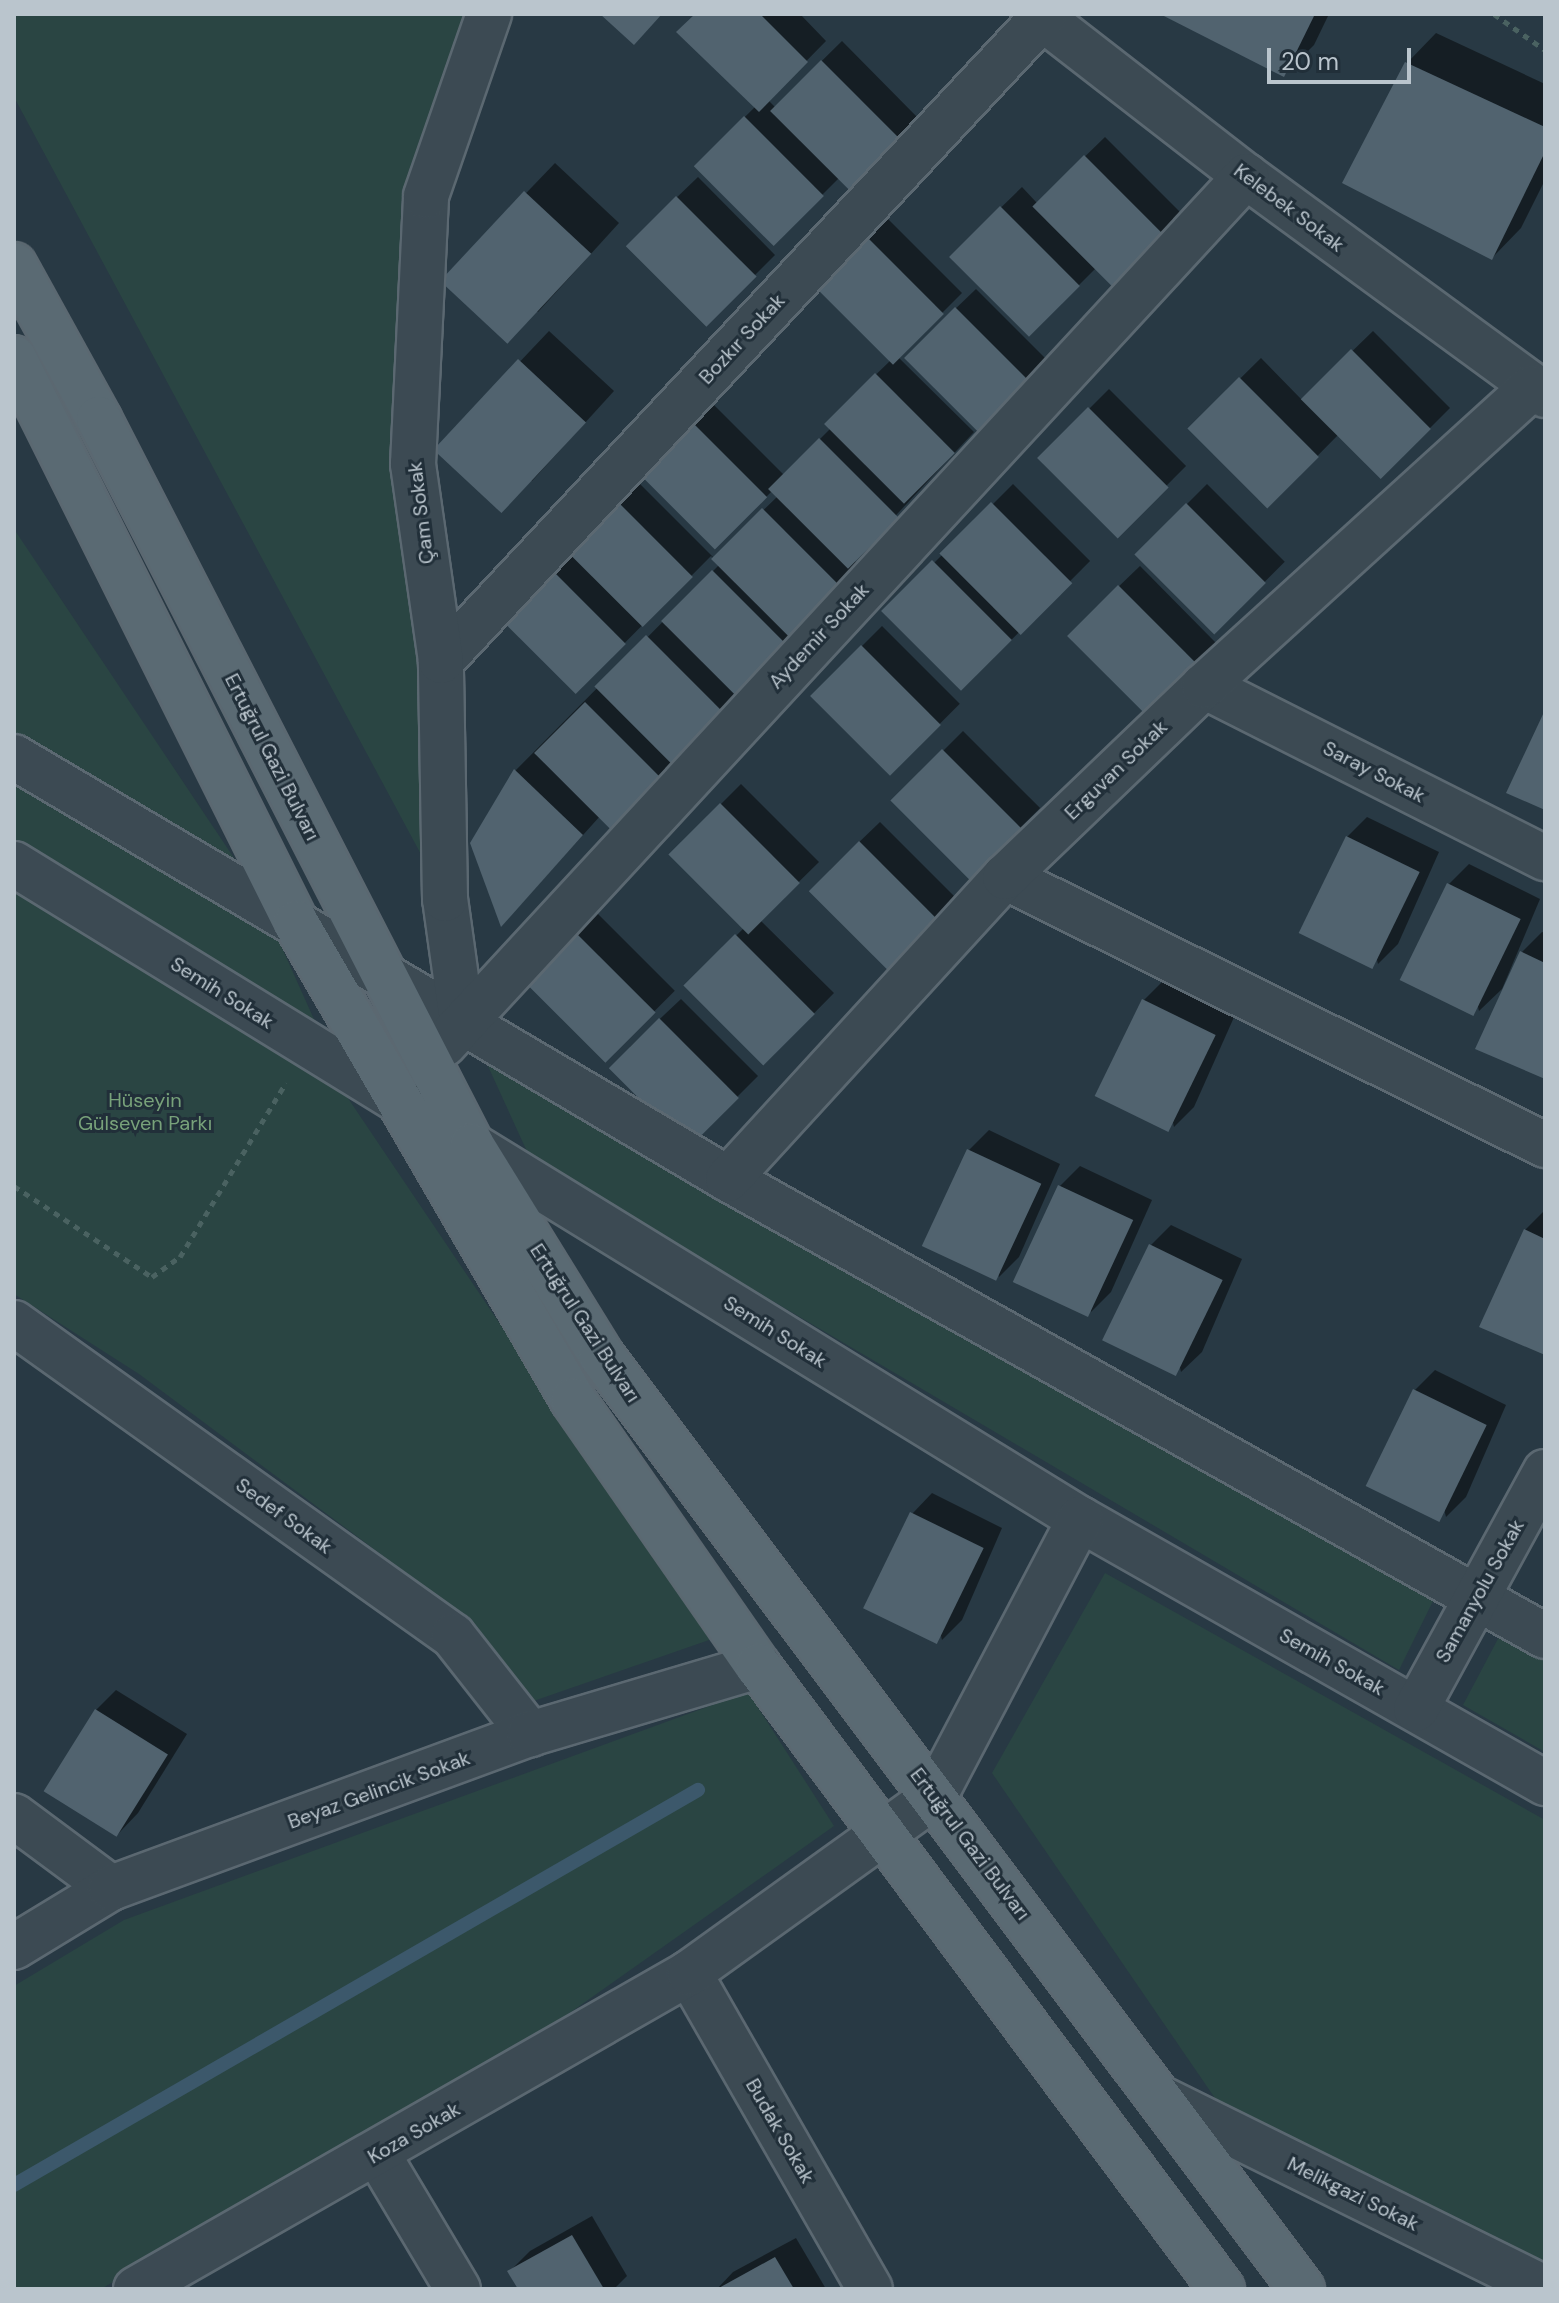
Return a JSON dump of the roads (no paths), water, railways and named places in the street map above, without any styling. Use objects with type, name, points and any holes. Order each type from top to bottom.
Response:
[{"type":"main road","name":"Ertuğrul Gazi Bulvarı","points":[[14,265],[99,419],[472,1146],[601,1355],[1302,2289]]},
{"type":"main road","points":[[18,375],[296,923],[573,1400],[758,1666],[1222,2289]]},
{"type":"street","name":"Çam Sokak","points":[[462,1021],[445,899],[441,661],[413,464],[426,196],[489,14]]},
{"type":"street","name":"Bozkır Sokak","points":[[441,661],[1040,16]]},
{"type":"street","name":"Kelebek Sokak","points":[[1040,16],[1246,176],[1539,392]]},
{"type":"street","name":"Aydemir Sokak","points":[[399,1101],[462,1021],[1246,176]]},
{"type":"street","name":"Erguvan Sokak","points":[[728,1179],[1005,877],[1204,686],[1539,392]]},
{"type":"street","name":"Saray Sokak","points":[[1204,686],[1545,858]]},
{"type":"street","points":[[14,757],[728,1179],[1545,1636]]},
{"type":"street","name":"Semih Sokak","points":[[14,864],[1080,1519],[1545,1783]]},
{"type":"street","points":[[1005,877],[1545,1145]]},
{"type":"street","name":"Sedef Sokak","points":[[14,1323],[453,1636],[530,1734]]},
{"type":"street","name":"Samanyolu Sokak","points":[[1416,1709],[1545,1472]]},
{"type":"street","points":[[934,1797],[1080,1519]]},
{"type":"street","name":"Beyaz Gelincik Sokak","points":[[14,1947],[111,1888],[530,1734],[758,1666]]},
{"type":"street","name":"Koza Sokak","points":[[136,2289],[378,2155],[689,1973],[934,1797]]},
{"type":"street","points":[[14,1816],[111,1888]]},
{"type":"street","name":"Budak Sokak","points":[[689,1973],[870,2289]]},
{"type":"street","name":"Melikgazi Sokak","points":[[1162,2099],[1545,2288]]},
{"type":"street","points":[[378,2155],[458,2289]]},
{"type":"waterway","points":[[14,2185],[698,1790]]},
{"type":"park label","name":"Hüseyin Gülseven Parkı","points":[[145,1112]]}]
